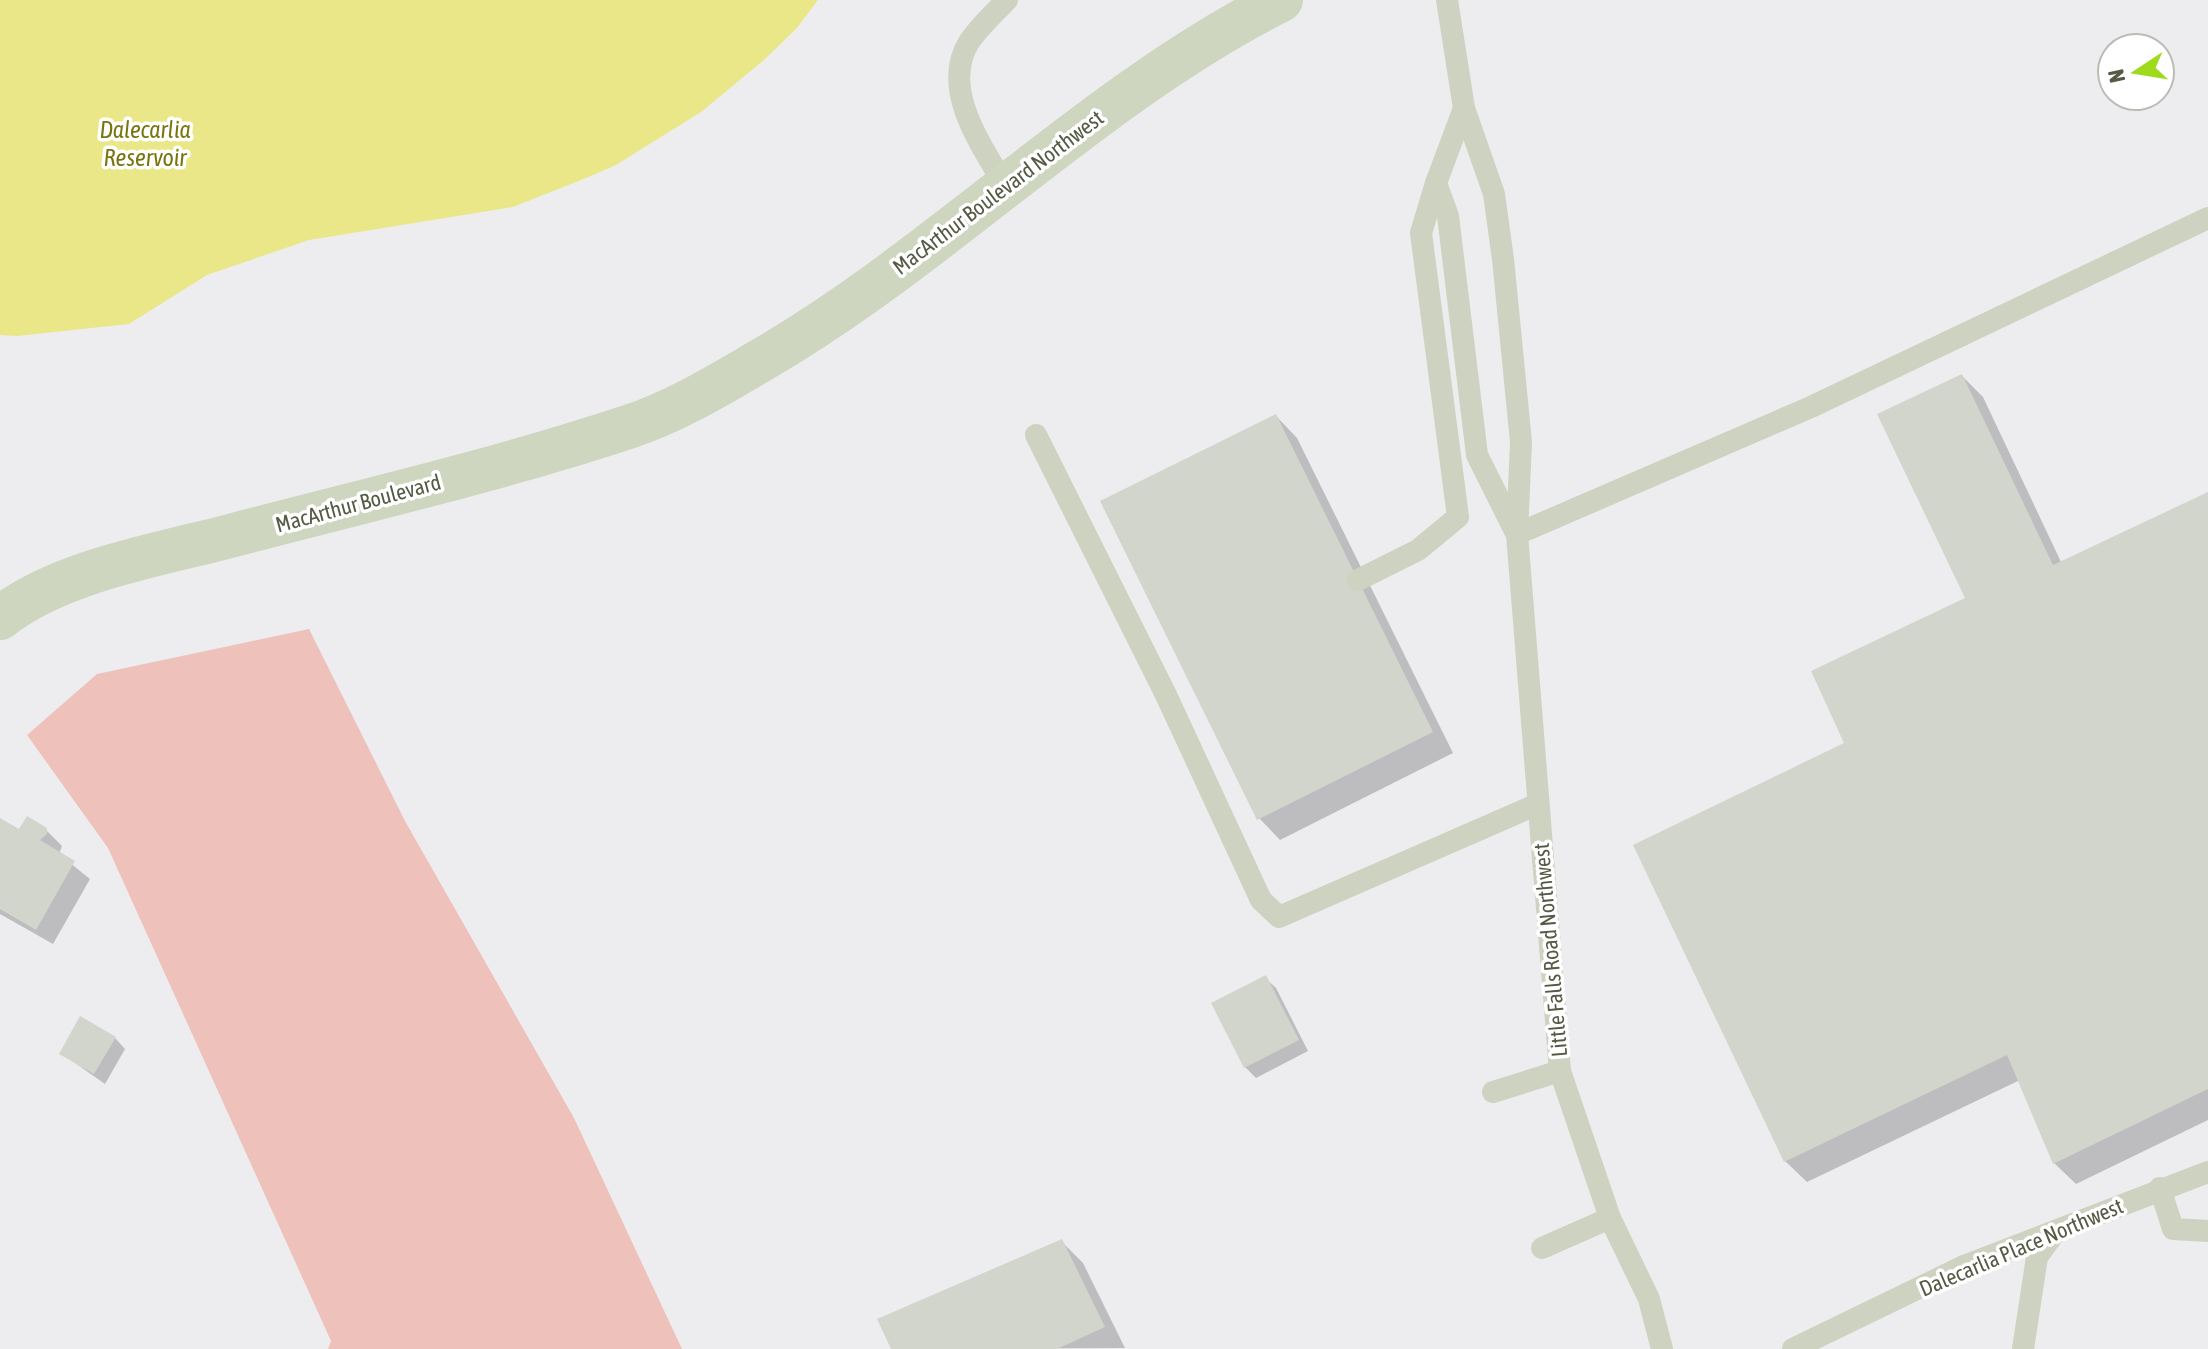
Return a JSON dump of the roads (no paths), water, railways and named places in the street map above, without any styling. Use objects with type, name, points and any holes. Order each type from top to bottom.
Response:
[{"type":"main road","name":"MacArthur Boulevard Northwest","points":[[716,387],[804,336],[1149,78],[1232,25],[1281,0]]},
{"type":"main road","name":"MacArthur Boulevard","points":[[0,618],[14,607],[94,572],[545,454],[634,425],[716,387]]},
{"type":"lane","points":[[1005,186],[965,110],[960,75],[969,43],[1007,0]]},
{"type":"lane","name":"Little Falls Road Northwest","points":[[1447,0],[1464,108],[1494,194],[1503,259],[1521,442],[1517,534],[1560,1071],[1610,1218],[1649,1299],[1662,1349]]},
{"type":"lane","points":[[1358,580],[1418,550],[1458,517],[1421,233],[1464,108]]},
{"type":"lane","points":[[1436,183],[1448,216],[1477,455],[1517,534],[1811,407],[2208,218]]},
{"type":"lane","points":[[1036,435],[1166,695],[1261,900],[1279,917],[1538,804]]},
{"type":"lane","points":[[1493,1092],[1560,1071]]},
{"type":"lane","name":"Dalecarlia Place Northwest","points":[[1793,1349],[1964,1266],[2208,1172]]},
{"type":"lane","points":[[2160,1188],[2173,1229],[2208,1231]]},
{"type":"lane","points":[[1542,1248],[1610,1218]]},
{"type":"lane","points":[[2023,1349],[2037,1257],[2057,1231]]},
{"type":"water","name":"Dalecarlia Reservoir","points":[[0,0],[818,0],[797,28],[764,60],[701,112],[616,165],[586,178],[513,207],[309,240],[207,275],[129,324],[17,336],[0,335]]}]
